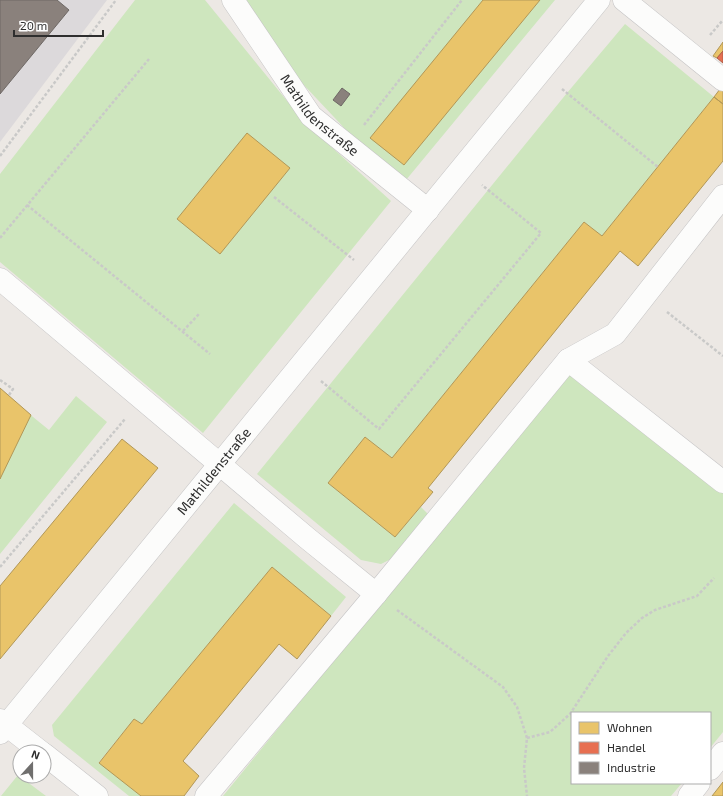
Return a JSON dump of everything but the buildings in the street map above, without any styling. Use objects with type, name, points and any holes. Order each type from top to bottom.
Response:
[{"type":"street","name":"Mathildenstraße","points":[[233,0],[311,116],[428,210]]},
{"type":"street","name":"Mathildenstraße","points":[[2,726],[220,464],[599,0]]},
{"type":"street","points":[[624,0],[723,80]]},
{"type":"street","points":[[206,796],[376,594],[568,360],[615,334],[723,196]]},
{"type":"street","points":[[0,279],[376,594]]},
{"type":"street","points":[[568,360],[723,482]]},
{"type":"street","points":[[2,726],[29,744]]},
{"type":"street","points":[[711,768],[723,753]]},
{"type":"street","points":[[52,760],[97,796]]},
{"type":"street","points":[[689,796],[698,784]]},
{"type":"path","points":[[0,156],[116,0]]},
{"type":"path","points":[[348,145],[462,0]]},
{"type":"path","points":[[0,238],[149,59]]},
{"type":"path","points":[[541,72],[658,167]]},
{"type":"path","points":[[302,364],[379,429],[541,233],[461,169]]},
{"type":"path","points":[[274,197],[354,260]]},
{"type":"path","points":[[27,205],[210,354]]},
{"type":"path","points":[[646,295],[723,356]]},
{"type":"path","points":[[183,331],[199,314]]},
{"type":"path","points":[[0,380],[12,390],[8,395]]},
{"type":"path","points":[[0,566],[142,399]]},
{"type":"path","points":[[571,712],[608,656],[626,633],[642,618],[655,610],[697,596],[714,578]]},
{"type":"path","points":[[376,594],[503,687],[517,707],[527,738],[524,768],[527,796]]},
{"type":"path","points":[[527,738],[550,732],[571,712]]},
{"type":"shaded area","points":[[0,0],[107,0],[0,142]]},
{"type":"green space","points":[[135,0],[205,0],[305,123],[391,201],[203,433],[0,262],[0,174]]},
{"type":"green space","points":[[245,0],[555,0],[406,180],[349,133],[301,82],[246,5]]},
{"type":"green space","points":[[625,24],[714,97],[602,236],[584,222],[392,458],[365,437],[328,483],[395,537],[421,507],[431,517],[397,556],[381,564],[361,560],[257,474],[567,93]]},
{"type":"green space","points":[[568,373],[723,493],[723,732],[711,747],[711,712],[571,712],[571,784],[681,784],[671,796],[223,796]]},
{"type":"green space","points":[[0,390],[49,430],[76,396],[107,422],[0,554]]},
{"type":"green space","points":[[234,503],[346,597],[331,616],[272,567],[142,724],[134,719],[99,762],[141,796],[129,796],[54,736],[52,725]]},
{"type":"green space","points":[[12,782],[12,784],[30,784],[46,796],[1,796]]}]
